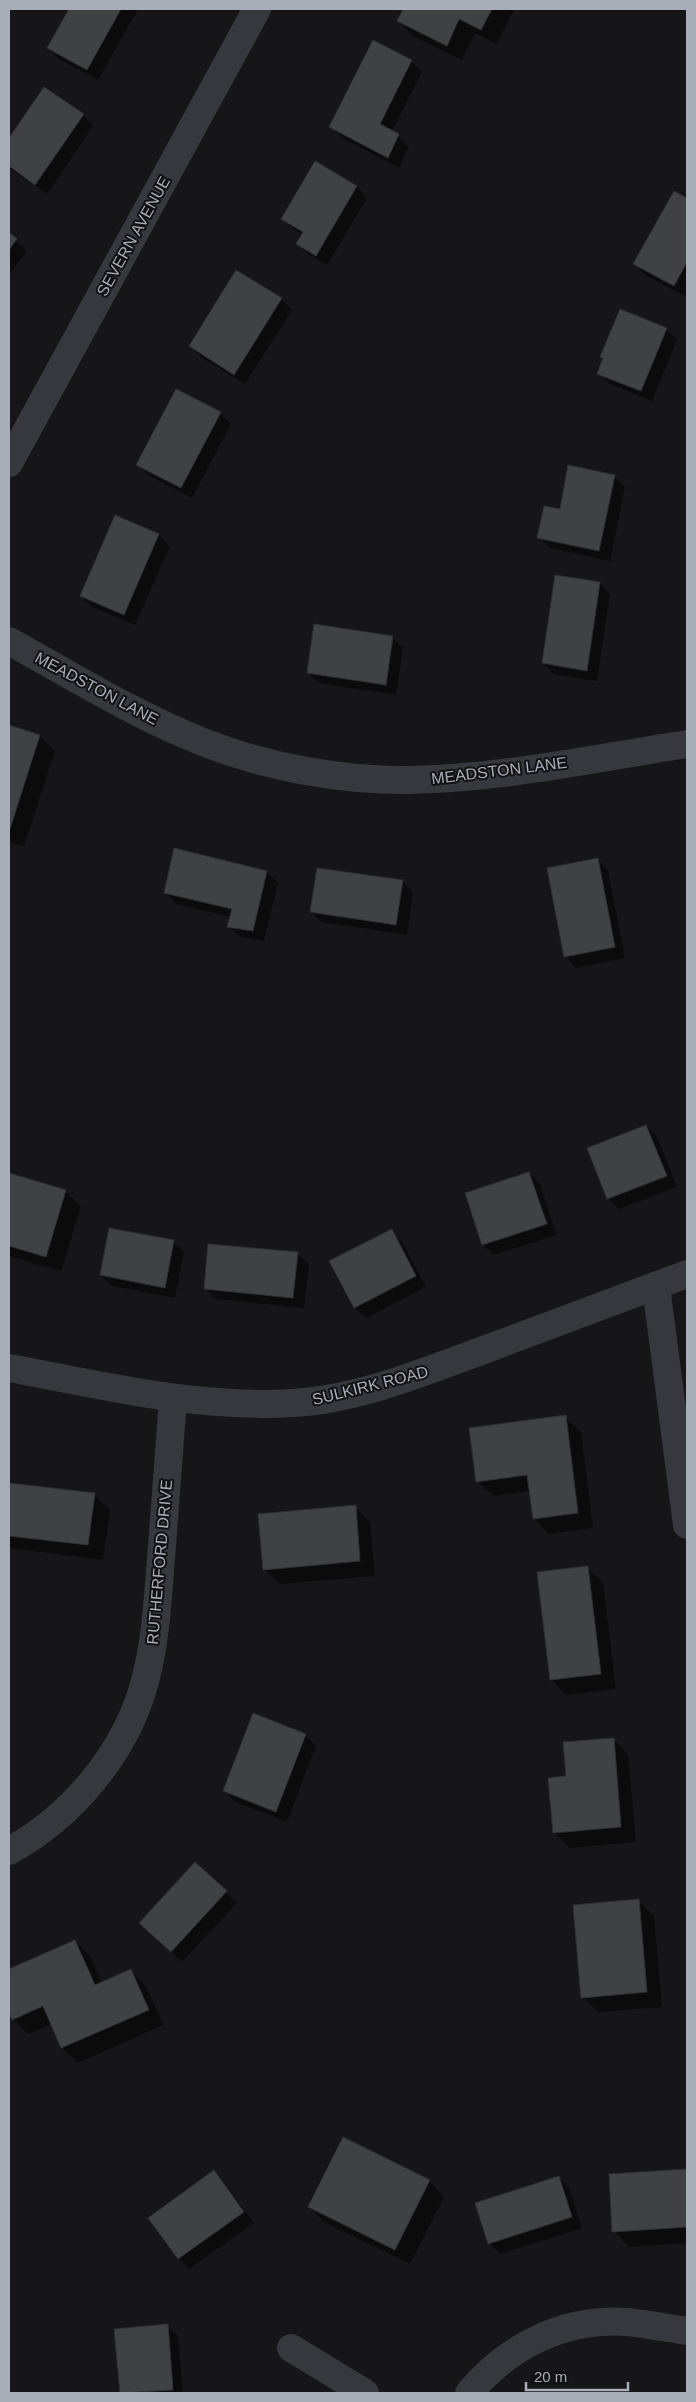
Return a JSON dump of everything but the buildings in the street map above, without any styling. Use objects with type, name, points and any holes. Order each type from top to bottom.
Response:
[{"type":"street","name":"SEVERN AVENUE","points":[[9,463],[257,9]]},
{"type":"street","name":"MEADSTON LANE","points":[[9,641],[148,718],[204,742],[265,761],[330,775],[406,780],[482,775],[687,744]]},
{"type":"street","name":"SULKIRK ROAD","points":[[9,1368],[173,1398],[222,1403],[285,1403],[335,1397],[404,1380],[687,1274]]},
{"type":"street","points":[[656,1286],[687,1525]]},
{"type":"street","name":"RUTHERFORD DRIVE","points":[[9,1850],[32,1837],[70,1805],[87,1787],[113,1752],[137,1706],[145,1681],[156,1631],[173,1398]]},
{"type":"street","points":[[469,2393],[484,2375],[500,2361],[519,2348],[560,2329],[605,2322],[627,2322],[687,2331]]},
{"type":"street","points":[[291,2348],[365,2393]]}]
